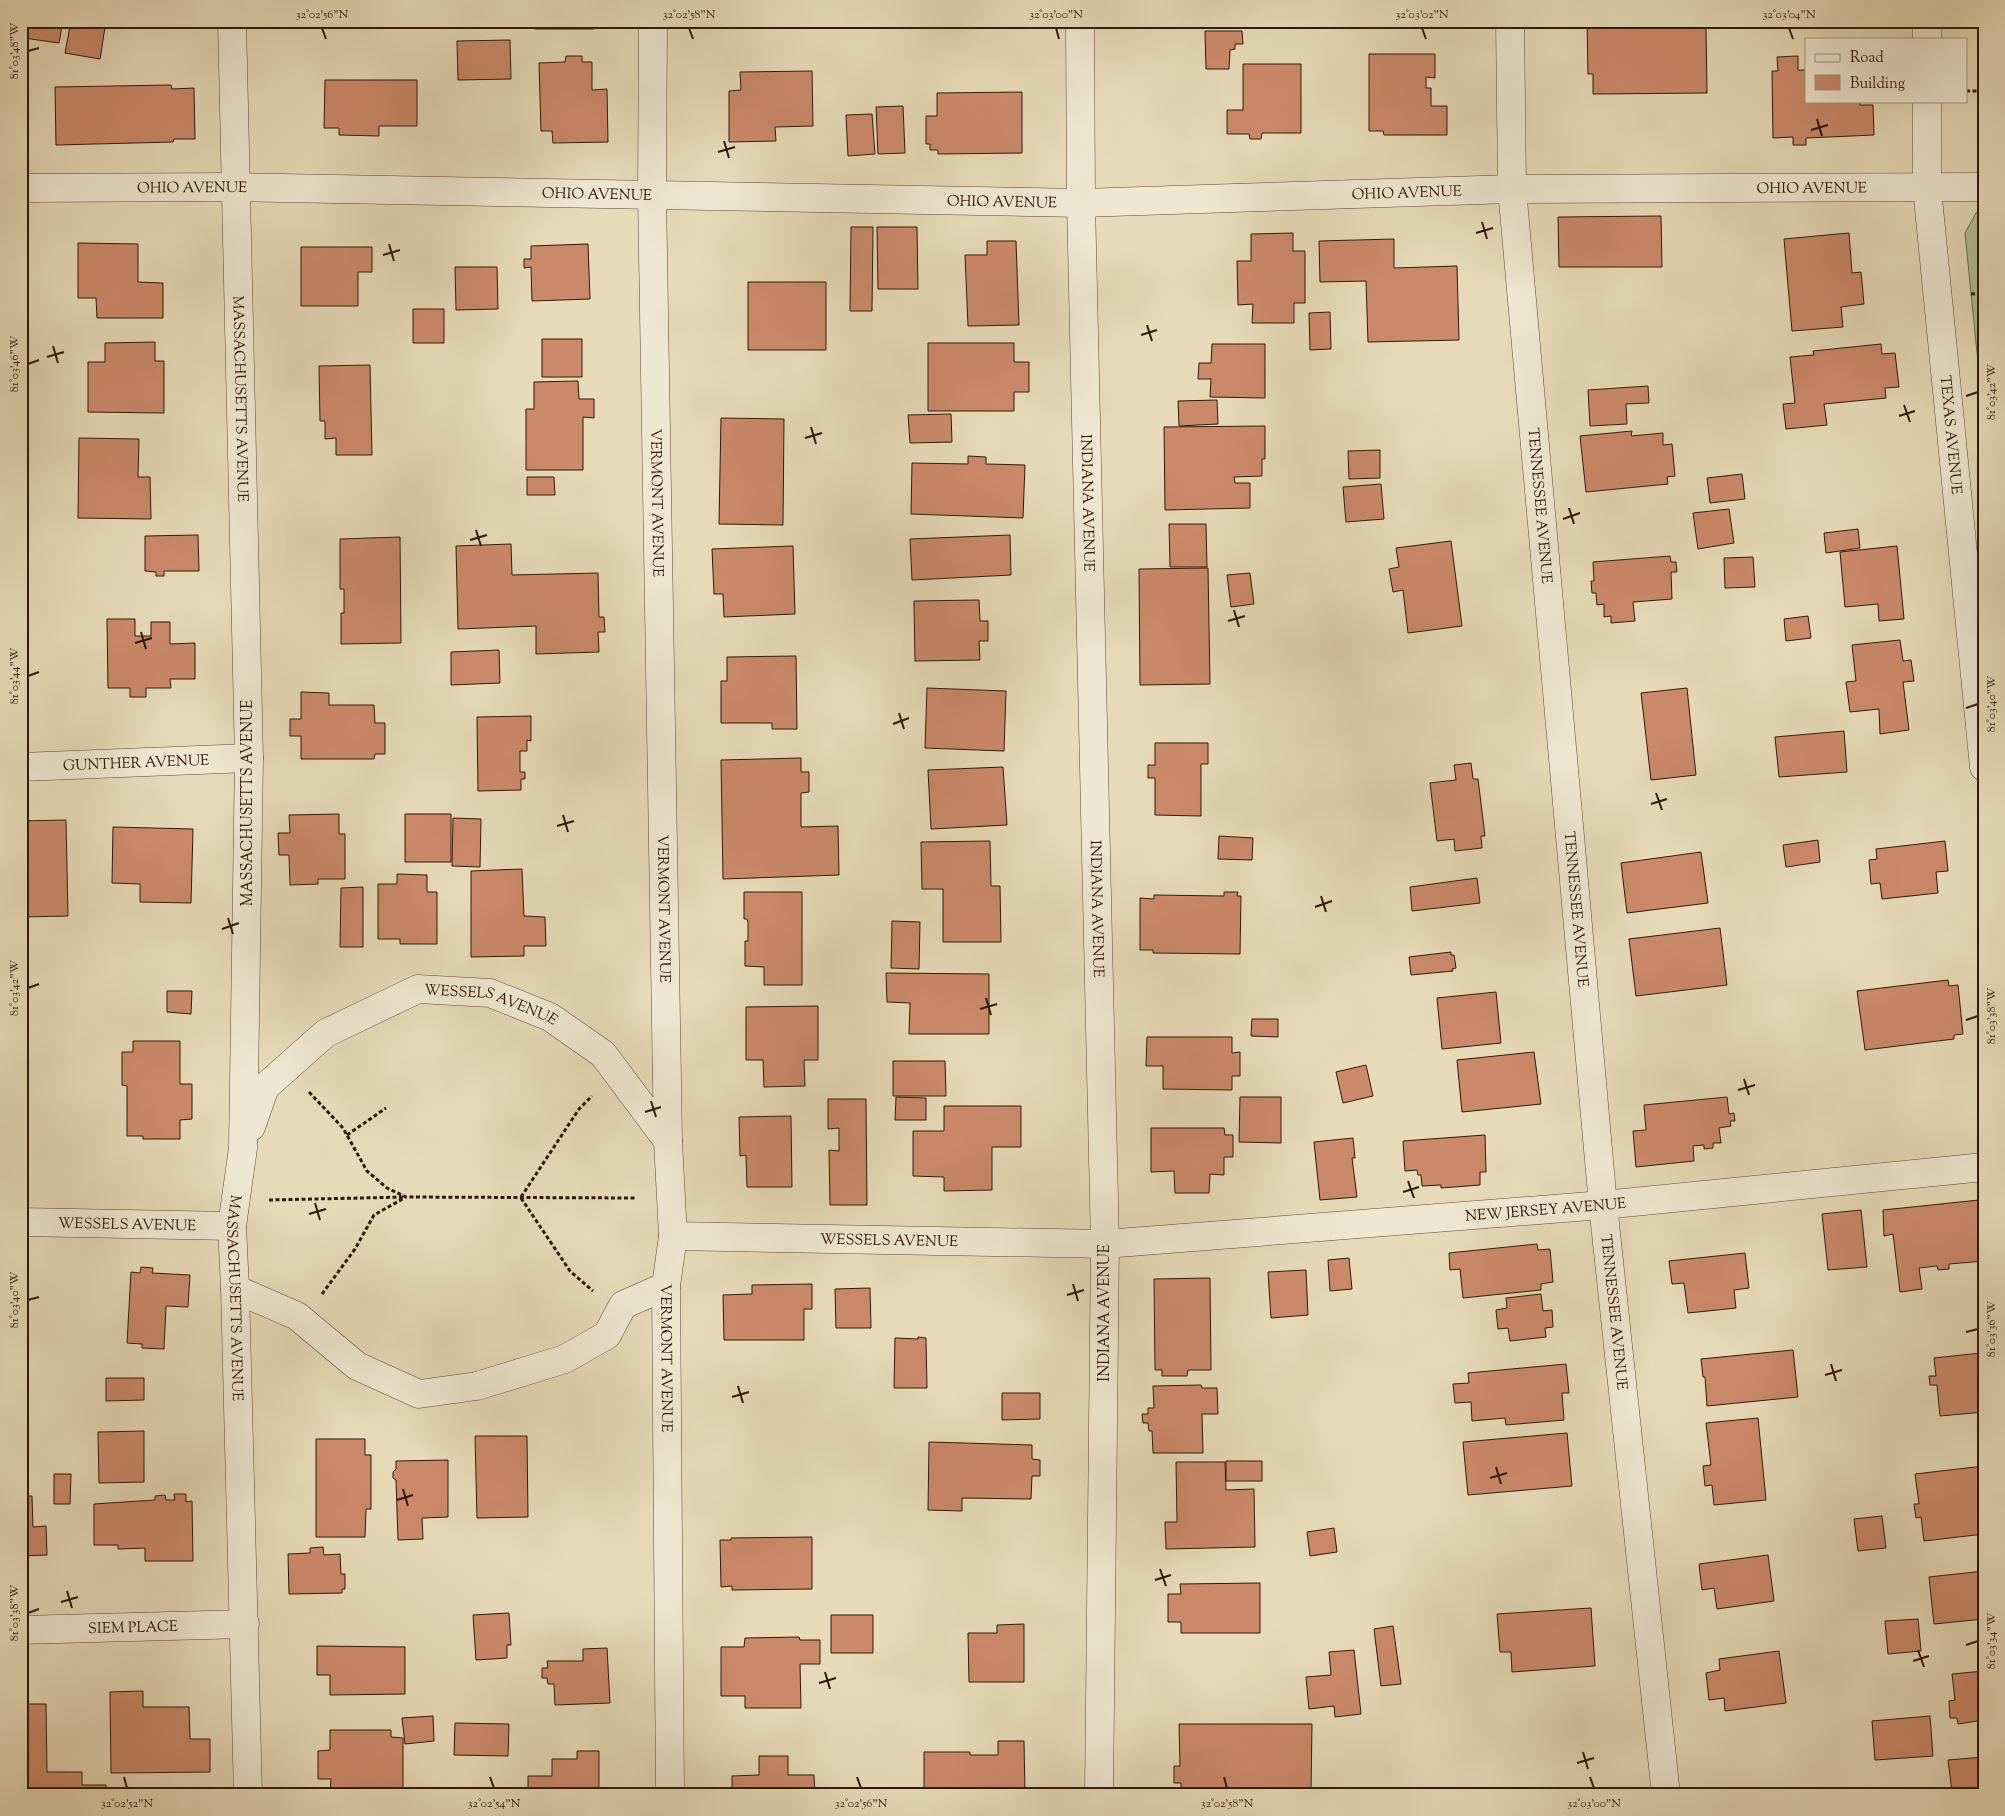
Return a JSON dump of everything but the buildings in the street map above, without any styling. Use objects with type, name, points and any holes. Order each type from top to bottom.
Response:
[{"type":"street","name":"MASSACHUSETTS AVENUE","points":[[232,21],[234,186],[249,758],[243,1148],[234,1214],[248,1795]]},
{"type":"street","name":"VERMONT AVENUE","points":[[653,21],[652,194],[668,1141],[673,1236],[666,1286],[670,1795]]},
{"type":"street","name":"INDIANA AVENUE","points":[[1080,21],[1081,203],[1105,1244],[1099,1795]]},
{"type":"street","name":"TENNESSEE AVENUE","points":[[1510,21],[1512,189],[1602,1205],[1666,1795]]},
{"type":"street","points":[[1927,21],[1927,38]]},
{"type":"street","name":"TEXAS AVENUE","points":[[1927,102],[1927,188],[1984,767]]},
{"type":"street","name":"OHIO AVENUE","points":[[21,188],[234,186],[1081,203],[1512,189],[1984,187]]},
{"type":"street","name":"GUNTHER AVENUE","points":[[21,767],[249,758]]},
{"type":"street","name":"WESSELS AVENUE","points":[[243,1148],[265,1087],[326,1033],[418,989],[490,993],[550,1017],[603,1054],[668,1141]]},
{"type":"street","name":"NEW JERSEY AVENUE","points":[[1105,1244],[1602,1205],[1984,1167]]},
{"type":"street","name":"WESSELS AVENUE","points":[[21,1222],[234,1214]]},
{"type":"street","name":"WESSELS AVENUE","points":[[673,1236],[1105,1244]]},
{"type":"street","points":[[236,1288],[297,1316],[357,1366],[419,1394],[477,1386],[565,1359],[607,1335],[623,1305],[666,1286]]},
{"type":"street","name":"SIEM PLACE","points":[[21,1630],[245,1624]]},
{"type":"path","points":[[1968,91],[1984,91]]},
{"type":"path","points":[[286,1069],[343,1128],[367,1171],[387,1188],[406,1197]]},
{"type":"path","points":[[520,1198],[578,1109],[616,1072]]},
{"type":"path","points":[[347,1135],[386,1108]]},
{"type":"path","points":[[297,1316],[320,1297],[355,1249],[374,1215],[406,1197]]},
{"type":"path","points":[[234,1214],[406,1197],[671,1198]]},
{"type":"path","points":[[520,1198],[570,1271],[595,1293],[623,1305]]},
{"type":"green space","points":[[1976,213],[1984,213],[1984,422],[1965,233]]}]
